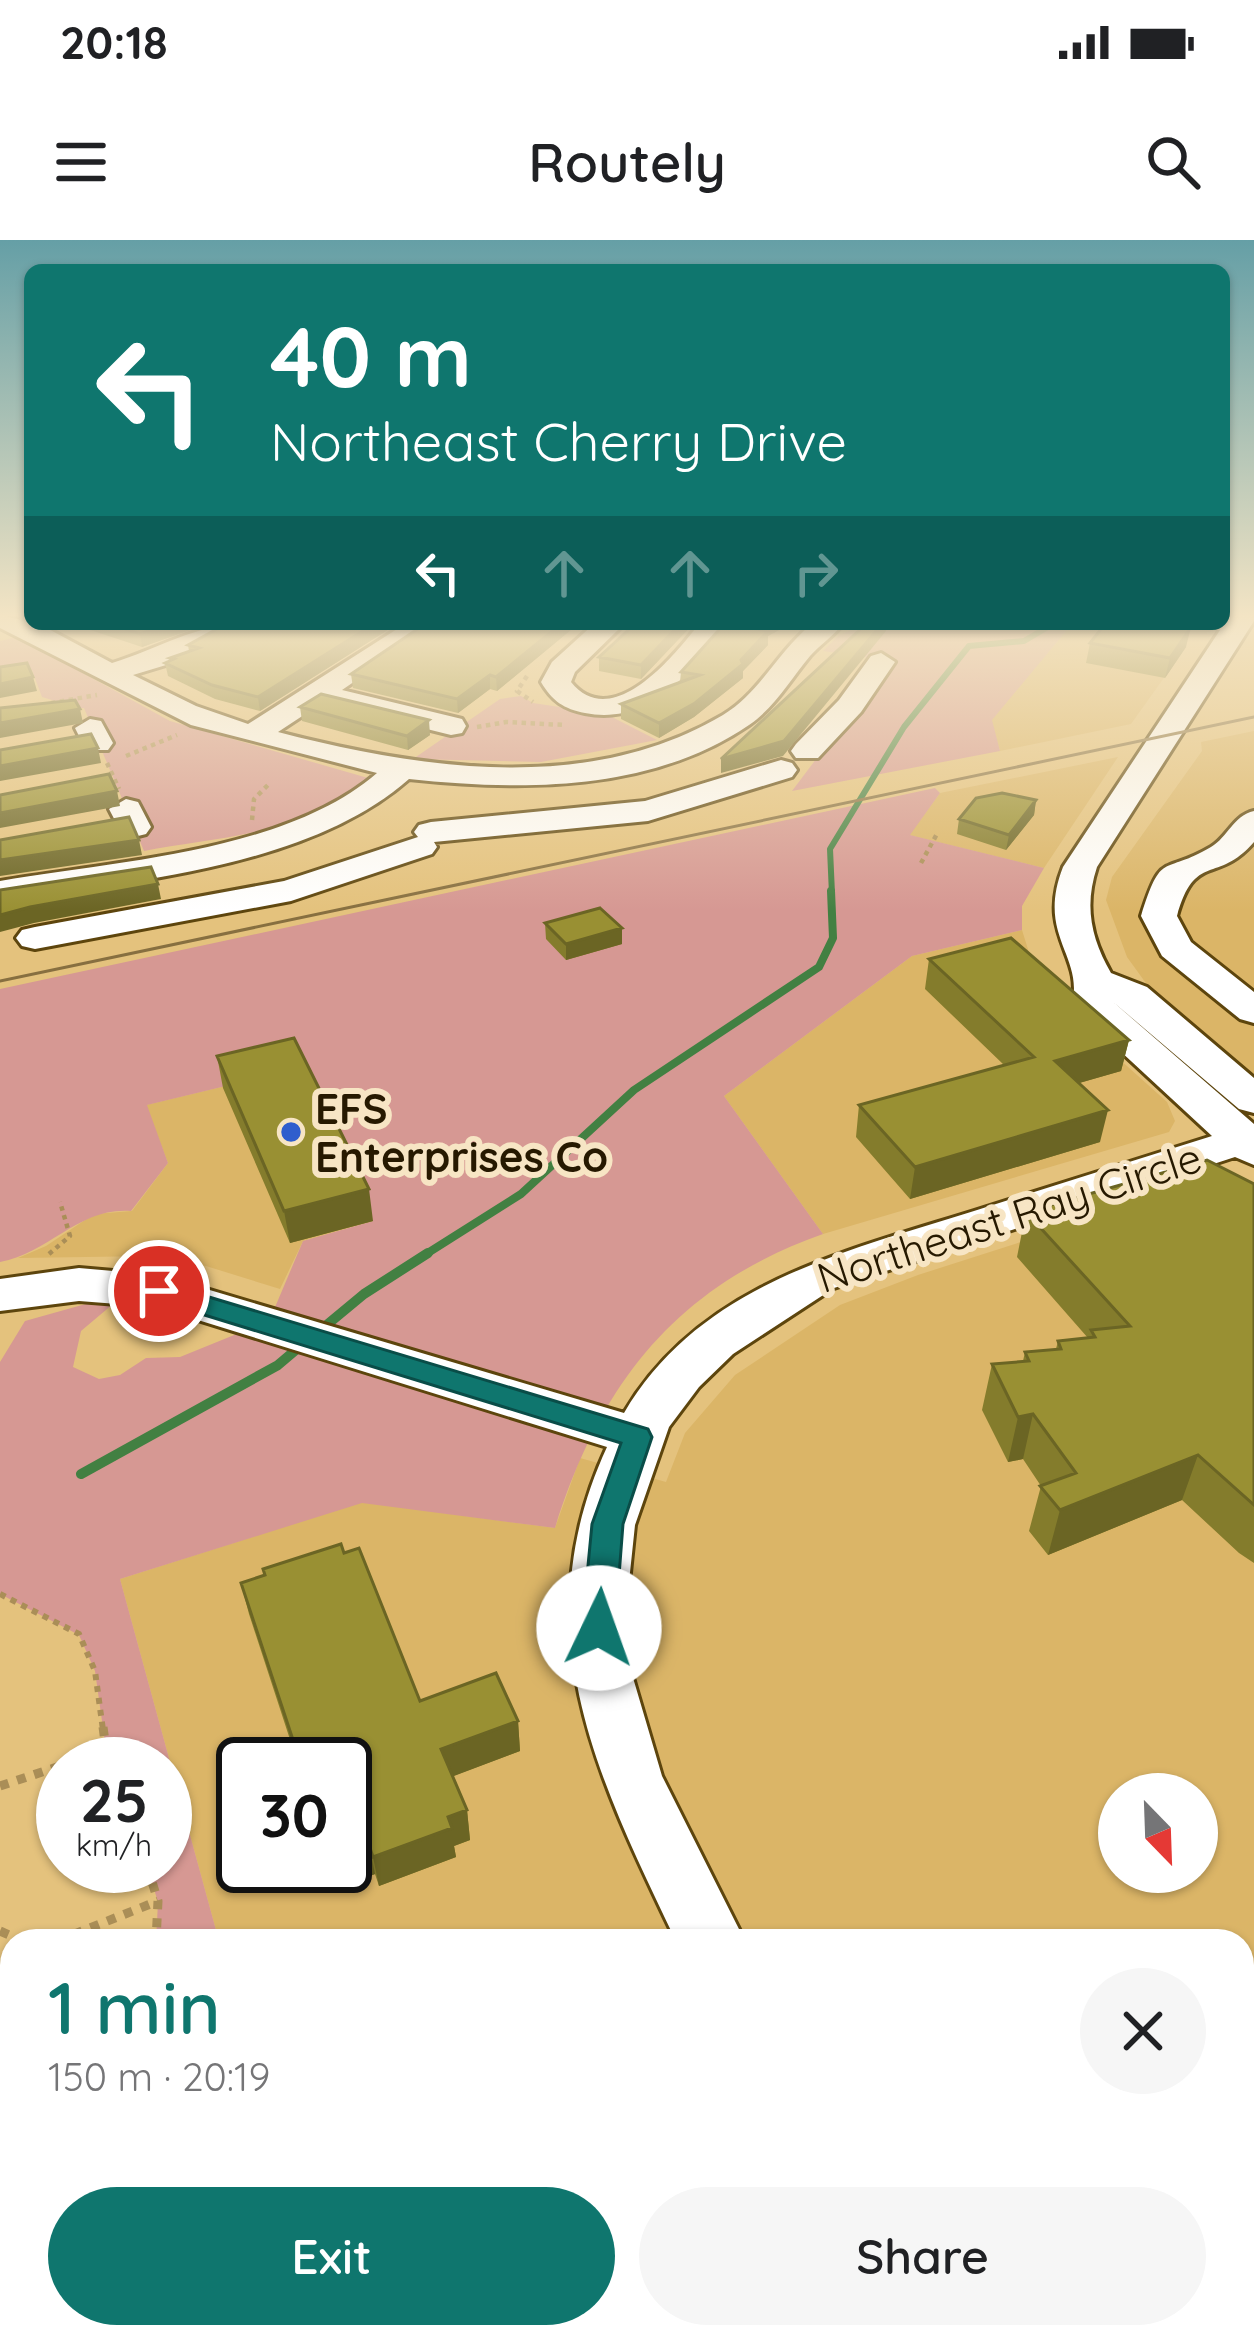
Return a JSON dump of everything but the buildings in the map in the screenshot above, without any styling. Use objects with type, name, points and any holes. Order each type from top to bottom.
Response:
[{"type":"street","points":[[189,713],[252,735],[401,769],[486,777],[587,771],[658,755],[702,739],[744,713]]},
{"type":"street","points":[[252,735],[286,713]]},
{"type":"street","points":[[401,713],[459,728]]},
{"type":"street","points":[[35,938],[291,890],[426,840],[648,811],[794,760],[841,713]]},
{"type":"street","points":[[1181,713],[1074,881],[1072,926],[1097,981],[1092,1004],[1251,1132]]},
{"type":"street","points":[[0,892],[240,839],[301,831],[340,817],[376,795],[401,769]]},
{"type":"street","points":[[587,771],[613,814]]},
{"type":"street","points":[[86,827],[127,811]]},
{"type":"street","points":[[1254,821],[1225,854],[1181,868],[1169,882],[1159,916],[1175,948],[1254,1011]]},
{"type":"street","points":[[240,839],[251,895]]},
{"type":"street","name":"Northeast Ray Circle","points":[[706,1929],[634,1778],[602,1672],[599,1628],[607,1524],[638,1437],[668,1389],[712,1345],[782,1295],[817,1277],[1251,1132]]},
{"type":"street","points":[[0,1295],[41,1286],[103,1282],[229,1310],[638,1437]]},
{"type":"path","points":[[459,728],[506,722],[550,727],[579,722]]},
{"type":"path","points":[[101,742],[134,752],[192,729]]},
{"type":"path","points":[[101,742],[134,752]]},
{"type":"path","points":[[101,742],[127,811]]},
{"type":"path","points":[[240,839],[251,805],[268,784]]},
{"type":"path","points":[[921,863],[938,832]]},
{"type":"path","points":[[41,1260],[70,1236],[70,1221],[60,1202]]},
{"type":"path","points":[[0,1594],[79,1634],[95,1671],[103,1737]]},
{"type":"path","points":[[0,1786],[36,1774]]},
{"type":"path","points":[[155,1893],[157,1929]]},
{"type":"path","points":[[87,1929],[158,1901]]},
{"type":"shaded area","points":[[86,713],[156,713],[368,778],[346,797],[292,822],[144,851]]},
{"type":"shaded area","points":[[479,713],[602,713],[657,740],[541,762],[413,759]]},
{"type":"shaded area","points":[[850,713],[997,713],[992,720],[1000,751],[792,791]]},
{"type":"shaded area","points":[[997,713],[1139,713],[1131,724],[1000,751],[991,720]]},
{"type":"shaded area","points":[[1254,731],[1254,1081],[1148,986],[1127,957],[1106,900],[1112,877],[1202,751],[1201,742]]},
{"type":"shaded area","points":[[1118,757],[1044,868],[909,835],[940,793]]},
{"type":"shaded area","points":[[935,788],[940,793],[910,835],[1044,868],[1022,906],[1022,930],[912,956],[724,1096],[823,1234],[725,1282],[651,1346],[595,1429],[555,1528],[362,1503],[120,1579],[163,1737],[104,1737],[95,1671],[79,1635],[0,1594],[0,1362],[25,1321],[107,1298],[113,1304],[81,1331],[73,1367],[99,1379],[120,1375],[146,1358],[180,1357],[249,1329],[273,1312],[303,1241],[373,1221],[300,1068],[147,1105],[168,1163],[131,1211],[95,1216],[34,1250],[0,1262],[0,989]]},
{"type":"shaded area","points":[[1022,930],[1031,959],[1088,1031],[1167,1102],[1175,1121],[1169,1132],[823,1234],[724,1096],[912,956]]},
{"type":"shaded area","points":[[301,1068],[373,1221],[303,1241],[280,1289],[206,1266],[153,1256],[18,1258],[46,1246],[94,1214],[132,1211],[168,1163],[146,1105]]},
{"type":"shaded area","points":[[1227,1176],[1254,1184],[1254,1929],[216,1929],[192,1842],[192,1737],[163,1737],[120,1579],[362,1502],[555,1528],[580,1458],[666,1482],[685,1433],[735,1375],[840,1305],[918,1275]]},
{"type":"shaded area","points":[[192,1842],[216,1929],[157,1929],[155,1893],[192,1893]]},
{"type":"waterway","points":[[832,894],[830,849],[915,713]]},
{"type":"waterway","points":[[423,1256],[521,1194],[634,1090],[819,967],[833,938],[831,891]]},
{"type":"waterway","points":[[317,1333],[364,1294],[428,1253]]},
{"type":"waterway","points":[[81,1474],[278,1365],[304,1343]]},
{"type":"tram line","points":[[0,981],[1254,717]]},
{"type":"place","name":"EFS Enterprises Co","points":[[291,1132]]},
{"type":"route","points":[[159,1291],[638,1437],[607,1524],[599,1628]]}]
